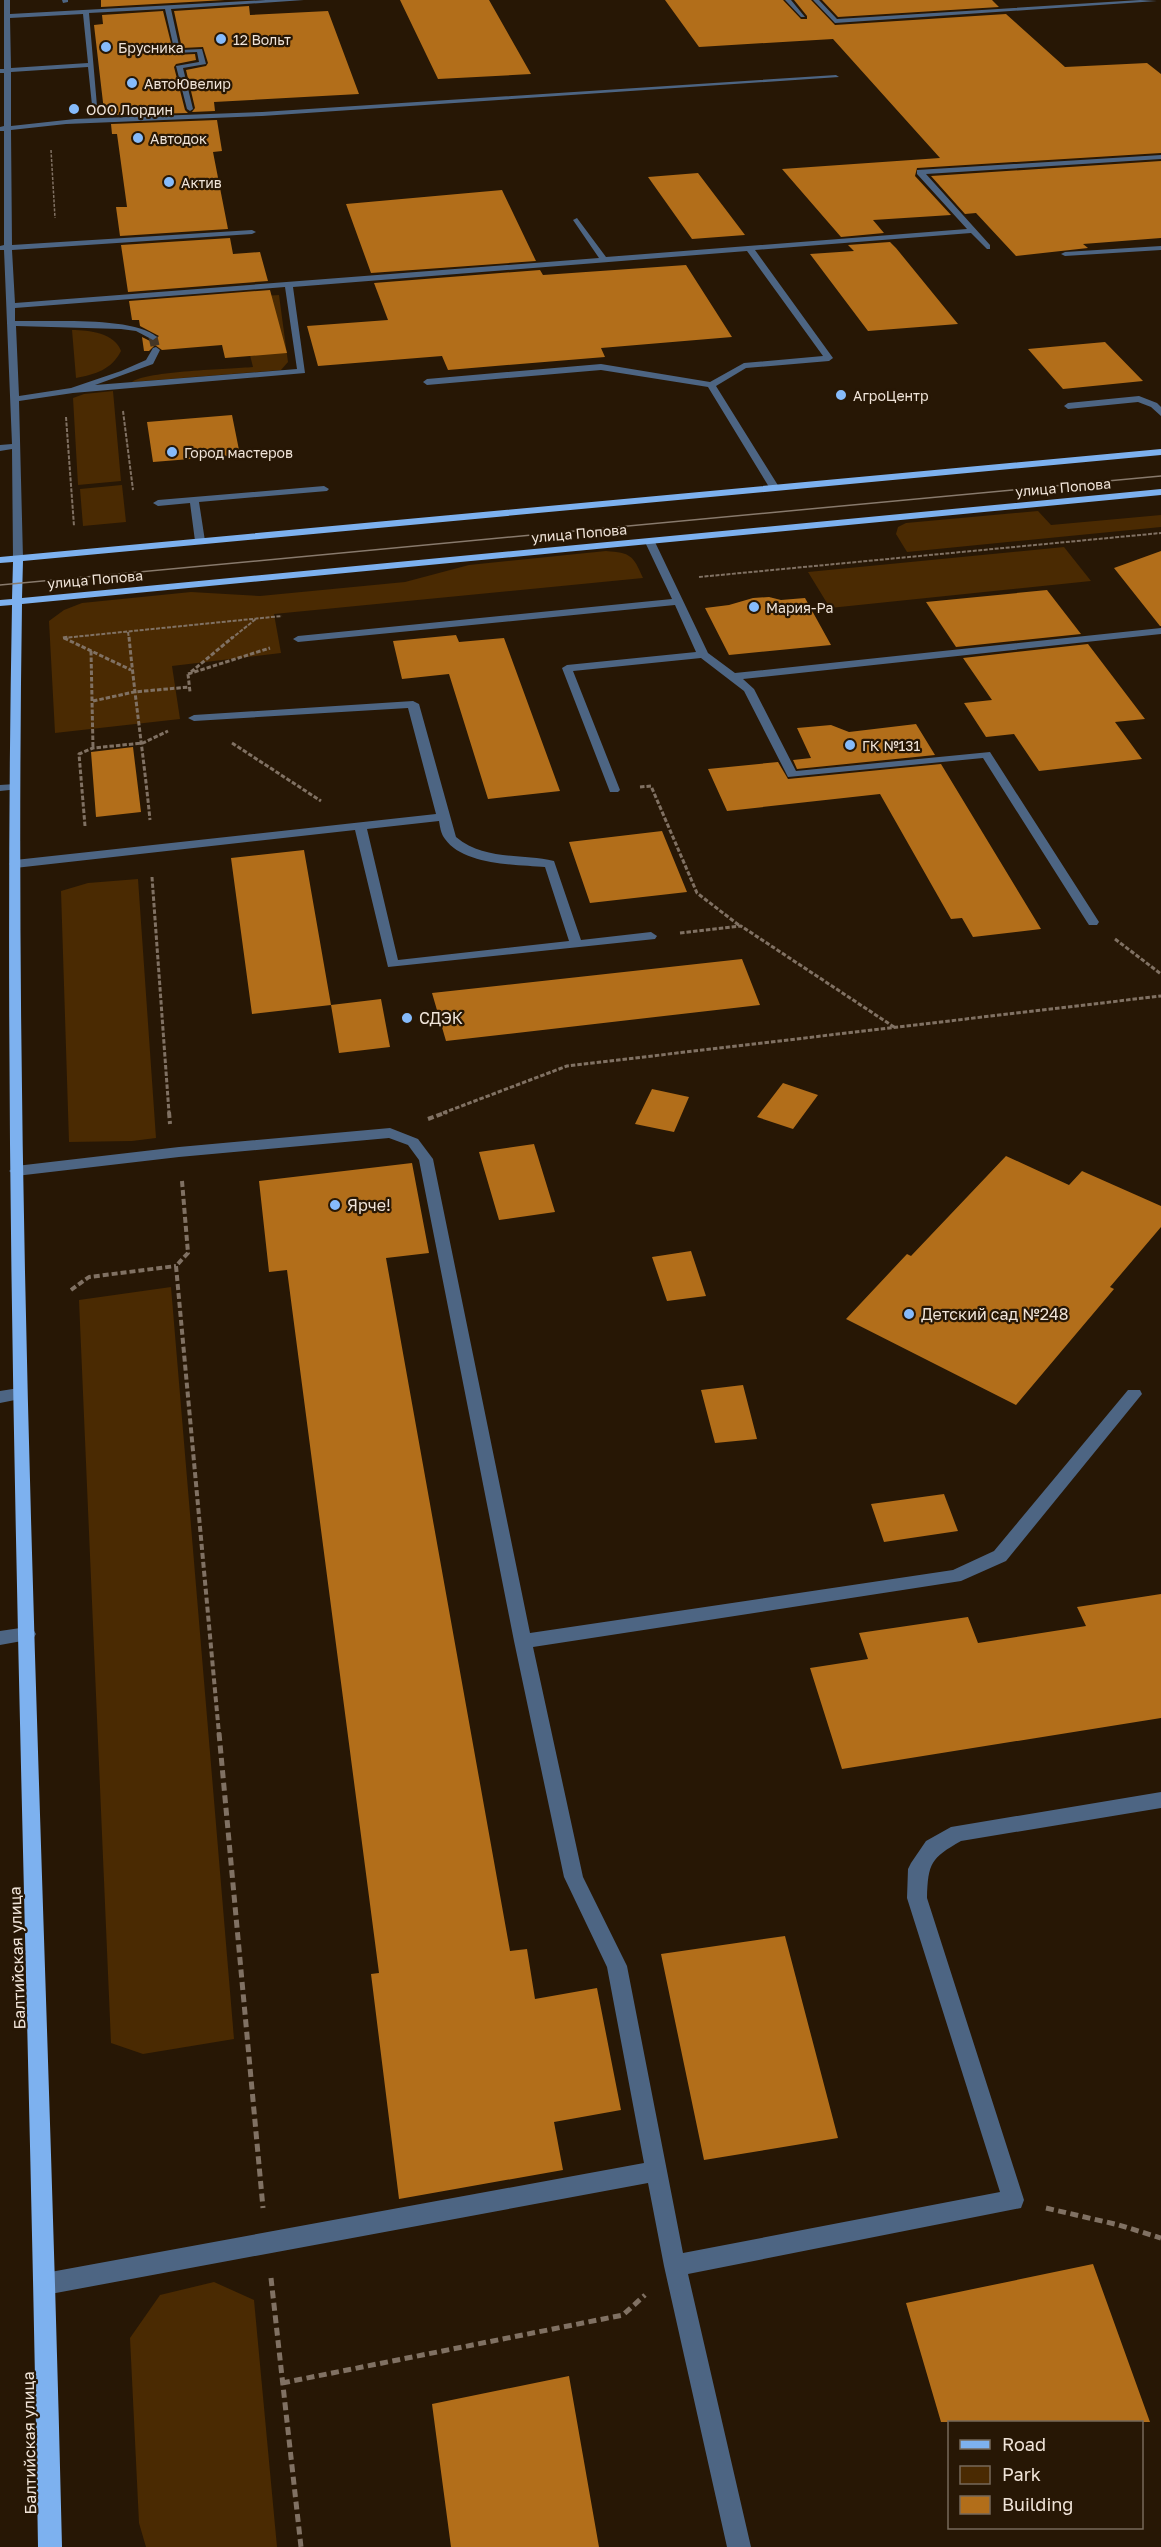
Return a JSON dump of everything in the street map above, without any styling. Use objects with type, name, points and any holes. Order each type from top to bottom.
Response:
[{"type":"main road","name":"улица Попова","points":[[0,560],[1161,452]]},
{"type":"main road","name":"улица Попова","points":[[8,603],[1161,493]]},
{"type":"main road","name":"Балтийская улица","points":[[18,558],[8,603],[8,788],[15,864],[16,1171],[20,1394],[45,2284],[50,2547]]},
{"type":"street","name":"Балтийская улица","points":[[7,0],[8,16],[4,31],[4,248],[12,322],[17,446],[18,558]]},
{"type":"street","points":[[8,16],[301,0]]},
{"type":"street","points":[[788,0],[802,16]]},
{"type":"street","points":[[816,0],[835,21],[1153,0],[1161,7]]},
{"type":"street","points":[[1051,0],[1059,8]]},
{"type":"street","points":[[168,7],[177,52],[200,50],[203,64],[179,66],[190,109]]},
{"type":"street","points":[[86,11],[95,105]]},
{"type":"street","points":[[4,70],[91,65]]},
{"type":"street","points":[[66,122],[262,114],[836,77]]},
{"type":"street","points":[[290,103],[346,100]]},
{"type":"street","points":[[3,129],[190,109],[244,106]]},
{"type":"street","points":[[987,248],[920,172],[1161,157]]},
{"type":"street","points":[[577,220],[603,260]]},
{"type":"street","points":[[11,306],[972,231]]},
{"type":"street","points":[[4,248],[252,232]]},
{"type":"street","points":[[1065,254],[1161,248]]},
{"type":"street","points":[[427,382],[601,367],[711,385],[744,366],[829,357],[750,249]]},
{"type":"street","points":[[15,399],[120,385],[302,371],[289,285]]},
{"type":"street","points":[[12,322],[121,326],[138,329],[153,337]]},
{"type":"street","points":[[73,390],[150,362],[156,350]]},
{"type":"street","points":[[0,357],[13,356]]},
{"type":"street","points":[[711,385],[774,487]]},
{"type":"street","points":[[1068,406],[1139,399],[1154,405],[1161,413]]},
{"type":"street","points":[[0,448],[17,446]]},
{"type":"street","points":[[158,503],[324,489]]},
{"type":"street","points":[[194,501],[200,541]]},
{"type":"street","points":[[650,542],[703,655],[749,689],[792,775],[986,754],[1093,922]]},
{"type":"street","points":[[298,639],[677,602]]},
{"type":"street","points":[[732,677],[1161,631]]},
{"type":"street","points":[[614,790],[567,668],[703,655]]},
{"type":"street","points":[[194,718],[413,704],[449,837],[463,850],[480,855],[550,864],[576,944]]},
{"type":"street","points":[[15,864],[443,817]]},
{"type":"street","points":[[360,826],[393,964],[651,936]]},
{"type":"street","points":[[16,1171],[179,1152],[390,1133],[413,1142],[426,1159],[523,1641],[574,1877],[617,1966],[675,2266],[739,2547]]},
{"type":"street","points":[[0,1397],[20,1394]]},
{"type":"street","points":[[523,1641],[955,1576],[1000,1556],[1134,1394]]},
{"type":"street","points":[[0,1638],[27,1634]]},
{"type":"street","points":[[675,2266],[1013,2200],[917,1898],[918,1869],[933,1847],[958,1833],[1161,1800]]},
{"type":"street","points":[[45,2284],[656,2171]]},
{"type":"path","points":[[120,385],[134,501]]},
{"type":"path","points":[[258,618],[188,674],[298,639]]},
{"type":"path","points":[[71,1290],[89,1277],[176,1266],[188,1253],[179,1152],[170,1129],[147,820],[152,820],[131,670],[128,632]]},
{"type":"path","points":[[63,638],[131,670]]},
{"type":"path","points":[[91,651],[93,748]]},
{"type":"path","points":[[93,700],[134,692],[189,687]]},
{"type":"path","points":[[194,718],[360,826]]},
{"type":"path","points":[[95,825],[84,826],[79,754],[93,748],[143,743]]},
{"type":"path","points":[[614,790],[651,786],[697,893],[741,926],[895,1027]]},
{"type":"path","points":[[1093,922],[1161,974]]},
{"type":"path","points":[[651,936],[741,926]]},
{"type":"path","points":[[390,1133],[567,1066],[1161,996]]},
{"type":"path","points":[[176,1266],[267,2243],[301,2547]]},
{"type":"path","points":[[1013,2200],[1119,2225],[1161,2238]]},
{"type":"path","points":[[282,2383],[623,2315],[675,2266]]},
{"type":"green space","points":[[279,295],[288,362],[281,370],[132,382],[140,378],[170,373],[253,367],[242,324],[170,302]]},
{"type":"green space","points":[[72,330],[107,336],[118,345],[121,351],[108,367],[76,378]]},
{"type":"green space","points":[[113,391],[121,481],[78,485],[73,398],[84,394]]},
{"type":"green space","points":[[122,485],[126,522],[83,526],[80,489]]},
{"type":"green space","points":[[1038,511],[1051,525],[1161,515],[1161,527],[907,552],[896,534],[898,527],[906,523]]},
{"type":"green space","points":[[1064,547],[1091,581],[830,608],[808,572]]},
{"type":"green space","points":[[606,551],[626,554],[637,564],[643,578],[274,614],[281,653],[172,666],[180,719],[55,733],[49,621],[64,610],[82,603],[191,592],[260,596],[405,582],[469,565]]},
{"type":"green space","points":[[138,879],[156,1138],[132,1141],[69,1142],[61,891],[88,883]]},
{"type":"green space","points":[[171,1287],[234,2039],[143,2054],[111,2043],[79,1300]]},
{"type":"green space","points":[[214,2282],[254,2300],[277,2547],[146,2547],[139,2523],[130,2338],[160,2295]]},
{"type":"building","points":[[101,0],[225,0],[101,7]]},
{"type":"building","points":[[400,0],[489,0],[531,74],[438,79]]},
{"type":"building","points":[[665,0],[783,0],[801,19],[807,19],[794,0],[811,0],[835,25],[1006,14],[1065,67],[1147,63],[1161,74],[1161,153],[917,168],[915,176],[951,215],[873,220],[884,233],[841,237],[782,169],[940,158],[833,39],[699,47]]},
{"type":"building","points":[[822,0],[992,0],[999,7],[838,17]]},
{"type":"building","points":[[249,6],[250,15],[328,11],[359,94],[214,102],[215,111],[192,112],[195,108],[186,70],[206,66],[208,63],[203,47],[182,48],[174,11]]},
{"type":"building","name":"АвтоЮвелир","points":[[163,11],[174,55],[195,54],[196,60],[176,64],[174,67],[185,110],[188,113],[110,115],[110,111],[104,111],[94,25],[103,24],[102,15]]},
{"type":"building","points":[[217,120],[222,151],[213,152],[228,229],[120,236],[116,207],[127,207],[117,134],[112,134],[111,124]]},
{"type":"building","points":[[1161,161],[1161,238],[1083,244],[1088,248],[1016,256],[976,213],[965,214],[931,176]]},
{"type":"building","points":[[698,173],[745,235],[692,239],[648,177]]},
{"type":"building","points":[[502,190],[536,261],[371,273],[346,204]]},
{"type":"building","points":[[230,238],[233,254],[260,252],[268,281],[128,292],[121,245]]},
{"type":"building","points":[[890,242],[958,324],[868,331],[810,254],[854,251],[848,245]]},
{"type":"building","points":[[686,265],[732,337],[601,348],[605,357],[448,370],[442,356],[318,366],[307,326],[388,320],[374,283],[540,270],[543,275]]},
{"type":"building","points":[[270,290],[287,353],[225,358],[222,345],[162,350],[155,345],[149,351],[144,351],[142,337],[152,342],[159,336],[140,326],[139,320],[132,320],[129,301]]},
{"type":"building","points":[[1105,342],[1143,381],[1063,389],[1028,349]]},
{"type":"building","points":[[232,415],[240,455],[153,462],[147,422]]},
{"type":"building","points":[[1161,551],[1161,626],[1160,626],[1114,568]]},
{"type":"building","points":[[1047,590],[1081,634],[956,647],[926,602]]},
{"type":"building","points":[[769,597],[781,600],[805,598],[831,645],[729,655],[705,608]]},
{"type":"building","points":[[456,635],[459,642],[504,638],[560,791],[488,799],[449,674],[402,679],[393,641]]},
{"type":"building","points":[[1088,644],[1145,719],[1115,722],[1142,759],[1039,771],[1014,734],[986,737],[964,703],[992,700],[963,658]]},
{"type":"building","name":"ГК №131","points":[[916,724],[935,755],[797,769],[793,760],[811,758],[797,728],[831,725],[849,732]]},
{"type":"building","points":[[133,747],[141,812],[96,817],[91,752]]},
{"type":"building","points":[[778,762],[788,779],[941,764],[1041,929],[973,937],[962,918],[951,919],[880,794],[727,811],[708,769]]},
{"type":"building","points":[[662,831],[687,892],[590,903],[569,842]]},
{"type":"building","points":[[304,850],[331,1005],[252,1014],[231,858]]},
{"type":"building","points":[[742,959],[760,1005],[446,1041],[432,993]]},
{"type":"building","points":[[381,999],[390,1047],[339,1053],[331,1005]]},
{"type":"building","points":[[783,1083],[818,1095],[793,1129],[757,1117]]},
{"type":"building","points":[[652,1089],[689,1097],[674,1132],[635,1124]]},
{"type":"building","points":[[534,1144],[555,1212],[499,1220],[479,1152]]},
{"type":"building","points":[[1006,1156],[1069,1185],[1082,1171],[1161,1206],[1161,1227],[1110,1287],[1114,1289],[1016,1405],[846,1319],[907,1254],[911,1256]]},
{"type":"building","points":[[412,1163],[429,1253],[386,1258],[510,1951],[527,1949],[535,1999],[597,1988],[621,2110],[554,2122],[563,2170],[399,2199],[371,1974],[379,1973],[287,1270],[269,1272],[259,1181]]},
{"type":"building","points":[[691,1251],[706,1296],[667,1301],[652,1257]]},
{"type":"building","points":[[743,1385],[757,1439],[715,1443],[701,1390]]},
{"type":"building","points":[[944,1494],[958,1531],[884,1542],[871,1504]]},
{"type":"building","points":[[1161,1594],[1161,1718],[842,1769],[810,1668],[868,1659],[859,1633],[968,1617],[978,1643],[1086,1626],[1077,1607]]},
{"type":"building","points":[[785,1936],[838,2138],[704,2160],[661,1954]]},
{"type":"building","points":[[1093,2264],[1150,2422],[941,2422],[906,2303]]},
{"type":"building","points":[[569,2376],[599,2547],[451,2547],[432,2404]]},
{"type":"tunnel","points":[[153,337],[156,350]]},
{"type":"tram line","points":[[0,585],[1161,476]]},
{"type":"place","name":"12 Вольт","points":[[221,39]]},
{"type":"place","name":"Брусника","points":[[106,47]]},
{"type":"place","name":"АвтоЮвелир","points":[[132,83]]},
{"type":"place","name":"ООО Лордин","points":[[74,109]]},
{"type":"place","name":"Автодок","points":[[138,138]]},
{"type":"place","name":"Актив","points":[[169,182]]},
{"type":"place","name":"АгроЦентр","points":[[841,395]]},
{"type":"place","name":"Город мастеров","points":[[172,452]]},
{"type":"place","name":"Мария-Ра","points":[[754,607]]},
{"type":"place","name":"ГК №131","points":[[850,745]]},
{"type":"place","name":"СДЭК","points":[[407,1018]]},
{"type":"place","name":"Ярче!","points":[[335,1205]]},
{"type":"place","name":"Детский сад №248","points":[[909,1314]]}]
